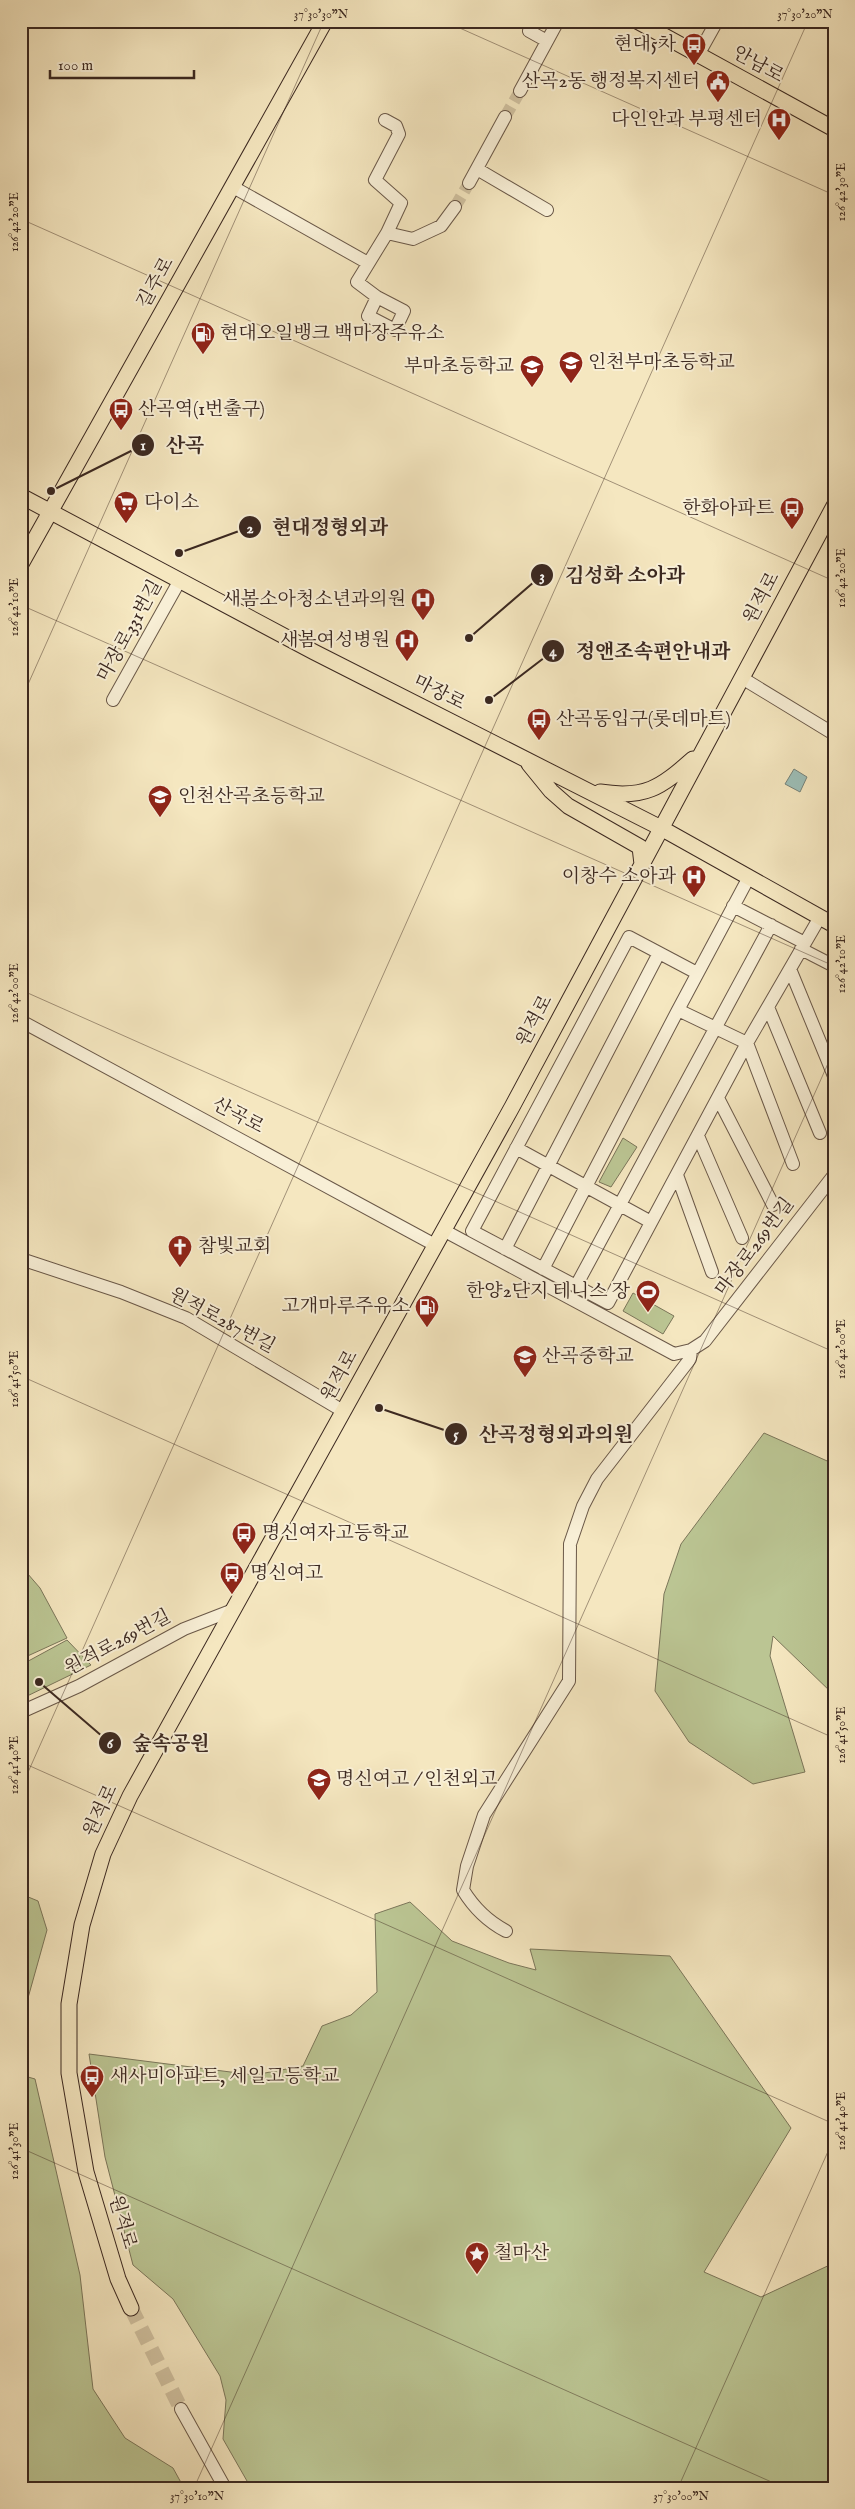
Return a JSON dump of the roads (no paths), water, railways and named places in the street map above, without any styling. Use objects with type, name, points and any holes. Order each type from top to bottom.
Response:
[{"type":"main road","name":"길주로","points":[[21,564],[325,21]]},
{"type":"main road","name":"안남로","points":[[637,21],[834,129]]},
{"type":"main road","name":"마장로","points":[[21,496],[314,652],[661,828],[834,925]]},
{"type":"main road","name":"원적로","points":[[131,2308],[118,2279],[86,2172],[69,2073],[69,2004],[82,1925],[103,1854],[130,1796],[435,1245],[834,506]]},
{"type":"main road","points":[[588,790],[626,796],[650,791],[670,779],[698,755]]},
{"type":"main road","points":[[526,761],[551,791],[568,806],[640,847],[642,864]]},
{"type":"street","points":[[520,91],[558,21]]},
{"type":"street","points":[[698,55],[717,21]]},
{"type":"street","points":[[529,31],[547,41]]},
{"type":"street","points":[[469,183],[505,117]]},
{"type":"street","points":[[377,297],[357,282],[387,233],[401,203],[376,180],[399,134],[396,126],[385,120]]},
{"type":"street","points":[[477,169],[547,210]]},
{"type":"street","points":[[232,187],[368,263]]},
{"type":"street","points":[[387,233],[413,239],[441,226],[455,207]]},
{"type":"street","name":"마장로331번길","points":[[113,700],[180,580]]},
{"type":"street","points":[[742,678],[834,734]]},
{"type":"street","points":[[543,1269],[749,877]]},
{"type":"street","points":[[733,906],[772,925],[834,966]]},
{"type":"street","points":[[697,973],[629,938],[472,1231],[608,1303],[747,1043],[820,917]]},
{"type":"street","points":[[576,1286],[772,925]]},
{"type":"street","points":[[505,1249],[659,953]]},
{"type":"street","points":[[790,969],[834,1076]]},
{"type":"street","points":[[768,1007],[820,1133]]},
{"type":"street","points":[[678,1010],[747,1043],[793,1164]]},
{"type":"street","name":"산곡로","points":[[21,1021],[435,1245]]},
{"type":"street","points":[[718,1098],[773,1205]]},
{"type":"street","points":[[698,1136],[742,1238]]},
{"type":"street","points":[[516,1148],[651,1222]]},
{"type":"street","points":[[677,1175],[712,1272]]},
{"type":"street","name":"마장로269번길","points":[[691,1350],[705,1340],[834,1175]]},
{"type":"street","points":[[443,1230],[655,1346],[674,1354],[691,1350],[690,1359],[596,1479],[583,1506],[570,1544],[569,1681],[484,1815],[467,1866],[463,1890],[473,1906],[490,1922],[506,1931]]},
{"type":"street","name":"원적로287번길","points":[[21,1259],[121,1292],[186,1318],[343,1411]]},
{"type":"street","name":"원적로269번길","points":[[21,1712],[78,1686],[184,1629],[233,1610]]},
{"type":"street","points":[[180,2410],[226,2488]]},
{"type":"water","points":[[794,769],[807,777],[800,792],[785,784]]},
{"type":"tunnel","points":[[505,117],[520,91]]},
{"type":"tunnel","points":[[455,207],[469,183]]},
{"type":"tunnel","points":[[131,2308],[181,2409]]},
{"type":"place","name":"현대5차","points":[[694,66]]},
{"type":"place","name":"산곡2동 행정복지센터","points":[[718,103]]},
{"type":"place","name":"다인안과 부평센터","points":[[779,141]]},
{"type":"place","name":"현대오일뱅크 백마장주유소","points":[[203,355]]},
{"type":"place","name":"인천부마초등학교","points":[[571,384]]},
{"type":"place","name":"부마초등학교","points":[[532,388]]},
{"type":"place","name":"산곡역(1번출구)","points":[[121,431]]},
{"type":"place","name":"산곡","points":[[51,491]]},
{"type":"place","name":"다이소","points":[[126,524]]},
{"type":"place","name":"한화아파트","points":[[792,530]]},
{"type":"place","name":"현대정형외과","points":[[179,553]]},
{"type":"place","name":"새봄소아청소년과의원","points":[[423,621]]},
{"type":"place","name":"김성화 소아과","points":[[469,638]]},
{"type":"place","name":"새봄여성병원","points":[[407,662]]},
{"type":"place","name":"정앤조속편안내과","points":[[489,700]]},
{"type":"place","name":"산곡동입구(롯데마트)","points":[[539,741]]},
{"type":"place","name":"인천산곡초등학교","points":[[160,818]]},
{"type":"place","name":"이창수 소아과","points":[[694,898]]},
{"type":"place","name":"참빛교회","points":[[180,1268]]},
{"type":"place","name":"한양2단지 테니스 장","points":[[648,1313]]},
{"type":"place","name":"고개마루주유소","points":[[427,1328]]},
{"type":"place","name":"산곡중학교","points":[[525,1378]]},
{"type":"place","name":"산곡정형외과의원","points":[[379,1408]]},
{"type":"place","name":"명신여자고등학교","points":[[244,1555]]},
{"type":"place","name":"명신여고","points":[[232,1595]]},
{"type":"place","name":"숲속공원","points":[[39,1682]]},
{"type":"place","name":"명신여고 / 인천외고","points":[[319,1801]]},
{"type":"place","name":"새사미아파트, 세일고등학교","points":[[92,2098]]},
{"type":"place","name":"철마산","points":[[477,2275]]}]
